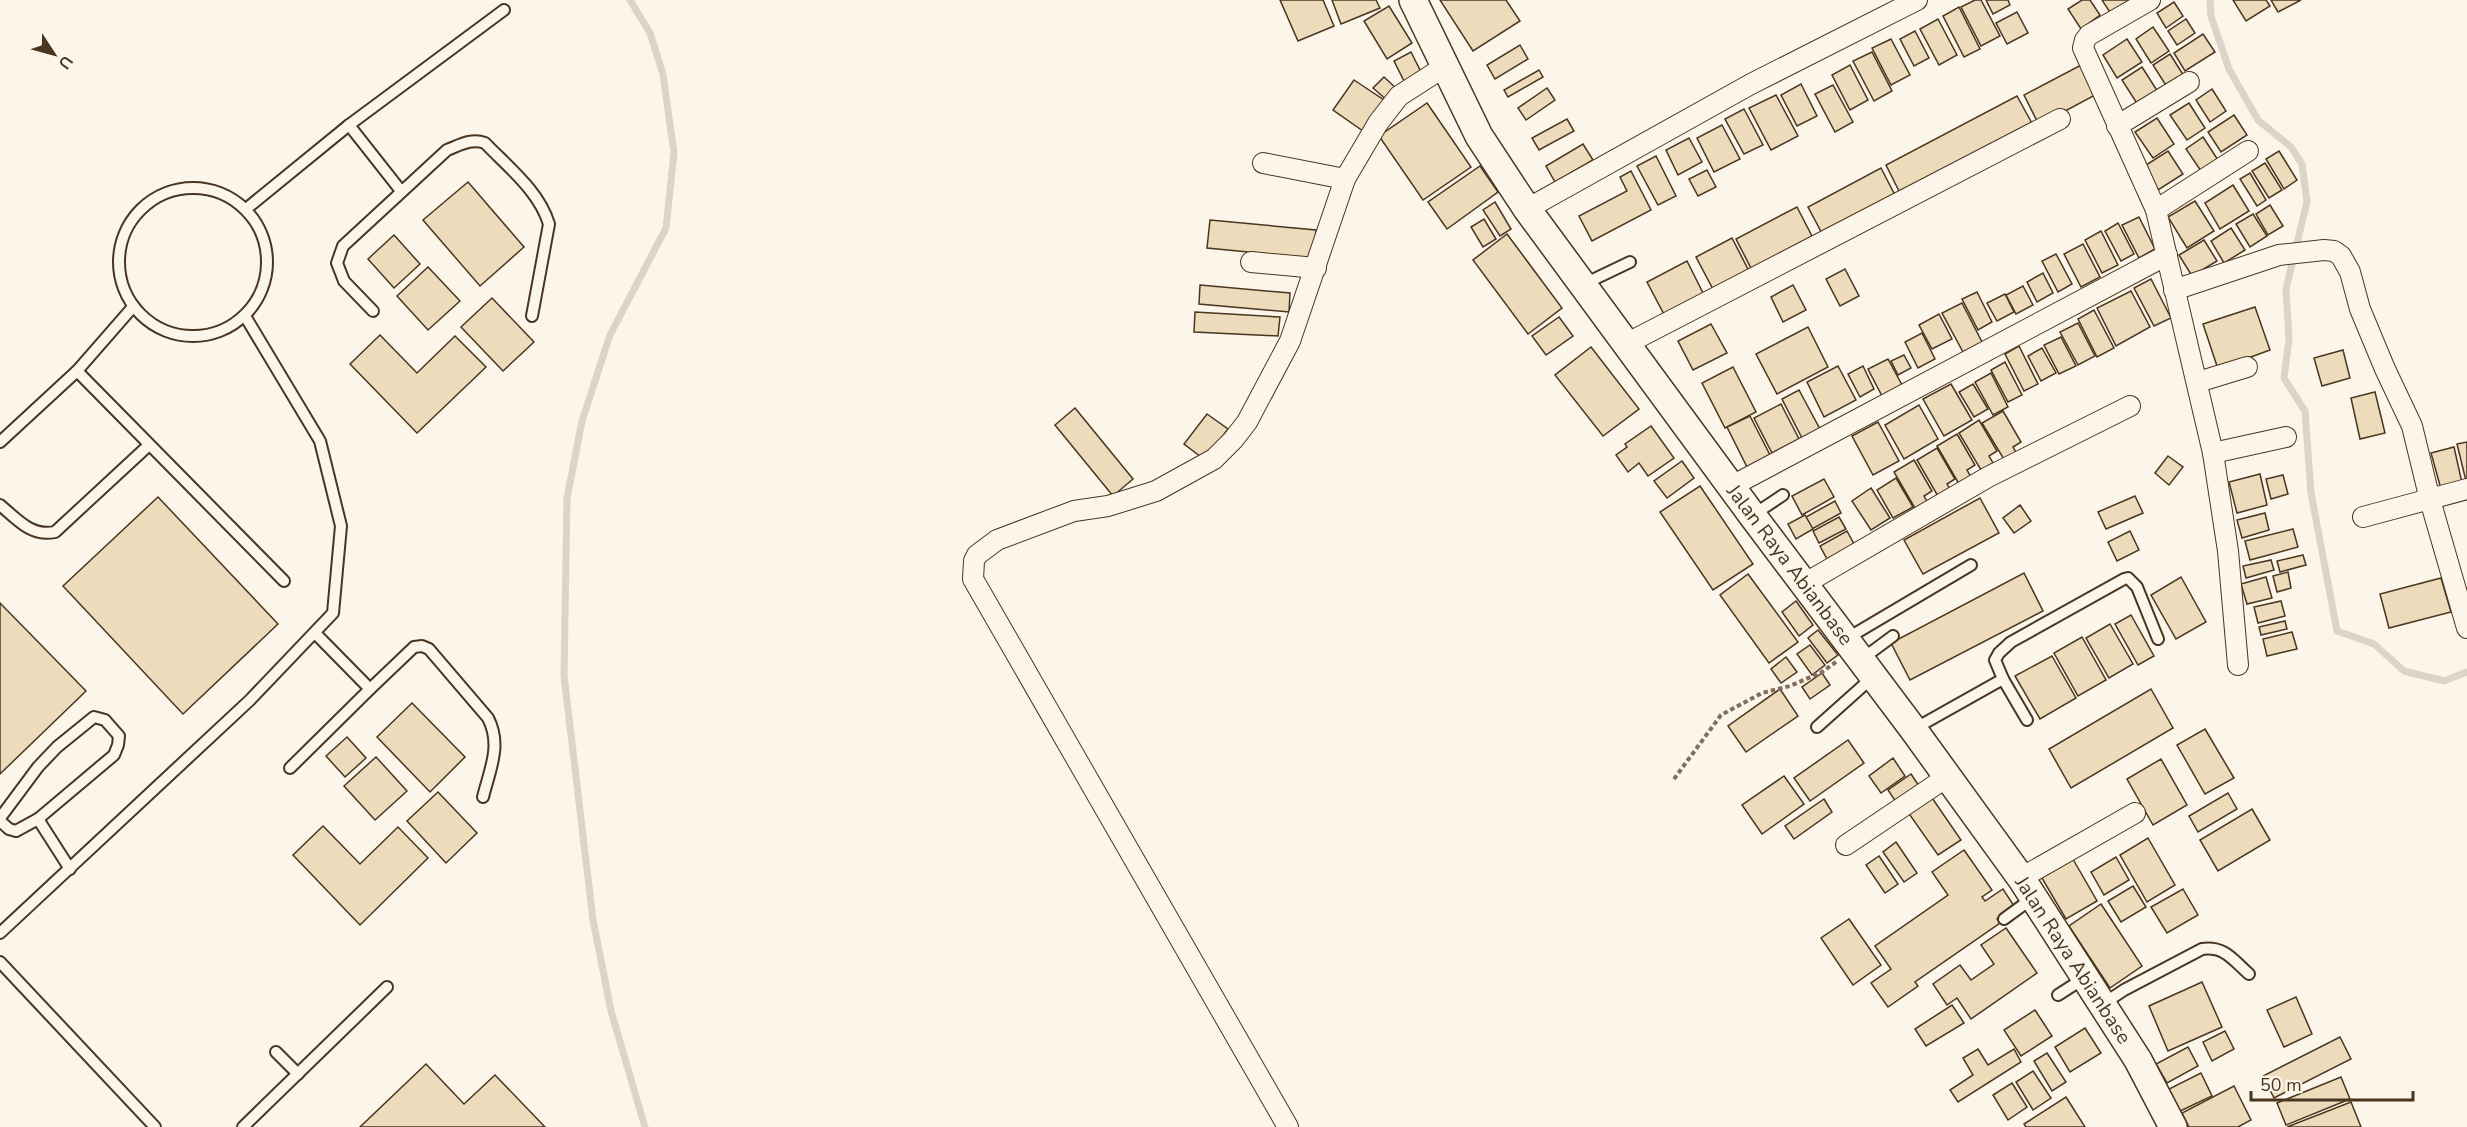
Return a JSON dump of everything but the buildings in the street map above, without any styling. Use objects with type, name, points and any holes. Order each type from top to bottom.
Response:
[{"type":"main road","name":"Jalan Raya Abianbase","points":[[1413,0],[1479,136],[1527,209],[1730,487],[1914,729],[2027,887],[2138,1060],[2173,1127]]},
{"type":"street","points":[[1527,209],[1751,84],[1917,0]]},
{"type":"street","points":[[2150,0],[2085,40],[2083,48],[2156,210],[2213,453],[2228,551],[2238,665]]},
{"type":"street","points":[[1288,1127],[973,579],[974,561],[997,540],[1074,511],[1108,506],[1156,491],[1214,459],[1233,440],[1247,422],[1290,341],[1345,179],[1378,123],[1399,96],[1444,67]]},
{"type":"street","points":[[2117,126],[2189,82]]},
{"type":"street","points":[[1626,344],[2060,120]]},
{"type":"street","points":[[2156,210],[2248,151]]},
{"type":"street","points":[[1263,163],[1345,179]]},
{"type":"street","points":[[2174,290],[2279,255],[2324,250],[2334,251],[2341,256],[2350,272],[2360,309],[2412,426],[2430,500],[2467,628]]},
{"type":"street","points":[[1730,487],[2167,255]]},
{"type":"street","points":[[1251,262],[1316,268]]},
{"type":"street","points":[[2198,382],[2247,367]]},
{"type":"street","points":[[1804,584],[1988,477],[2130,406]]},
{"type":"street","points":[[2213,453],[2286,437]]},
{"type":"street","points":[[2363,517],[2467,489]]},
{"type":"street","points":[[1846,845],[1947,777]]},
{"type":"street","points":[[2027,887],[2134,813]]},
{"type":"lane","points":[[246,209],[349,125],[504,10]]},
{"type":"lane","points":[[349,125],[401,191]]},
{"type":"lane","points":[[373,311],[344,281],[337,263],[343,246],[447,150],[477,140],[485,143],[534,194],[545,210],[549,224],[532,316]]},
{"type":"lane","points":[[207,188],[246,209],[266,243],[265,282],[245,316],[208,336],[165,333],[132,308],[117,266],[129,222],[162,193],[207,188]]},
{"type":"lane","points":[[1582,285],[1630,262]]},
{"type":"lane","points":[[0,442],[77,371],[132,308]]},
{"type":"lane","points":[[0,933],[250,700],[333,613],[341,526],[320,441],[245,316]]},
{"type":"lane","points":[[77,371],[284,581]]},
{"type":"lane","points":[[0,505],[30,531],[42,534],[55,532],[149,445]]},
{"type":"lane","points":[[1752,515],[1783,495]]},
{"type":"lane","points":[[1817,727],[1859,656],[1971,565]]},
{"type":"lane","points":[[2026,720],[2002,679],[1995,660],[2011,642],[2128,578],[2137,587],[2158,639]]},
{"type":"lane","points":[[315,633],[370,689]]},
{"type":"lane","points":[[1859,656],[1893,636]]},
{"type":"lane","points":[[290,768],[414,647],[422,646],[429,649],[488,718],[495,731],[496,745],[483,797]]},
{"type":"lane","points":[[1914,729],[2002,679]]},
{"type":"lane","points":[[94,717],[105,720],[119,736],[114,755],[38,819],[16,831],[9,829],[0,819],[38,767],[57,747],[94,717]]},
{"type":"lane","points":[[38,819],[70,869]]},
{"type":"lane","points":[[2004,919],[2027,887]]},
{"type":"lane","points":[[2103,1004],[2124,990],[2202,949],[2215,947],[2221,950],[2249,974]]},
{"type":"lane","points":[[0,962],[155,1127]]},
{"type":"lane","points":[[2058,995],[2086,977]]},
{"type":"lane","points":[[243,1127],[387,987]]},
{"type":"lane","points":[[276,1052],[298,1074]]},
{"type":"path","points":[[1674,779],[1721,715],[1762,693],[1790,686],[1859,656]]},
{"type":"waterway","points":[[630,0],[650,33],[663,74],[674,153],[666,228],[610,335],[582,421],[567,498],[564,676],[593,920],[611,1011],[645,1127]]},
{"type":"waterway","points":[[2210,0],[2211,16],[2229,69],[2258,120],[2291,147],[2302,164],[2307,202],[2286,289],[2289,339],[2284,378],[2305,411],[2311,493],[2337,631],[2374,644],[2404,671],[2444,681],[2467,672]]}]
